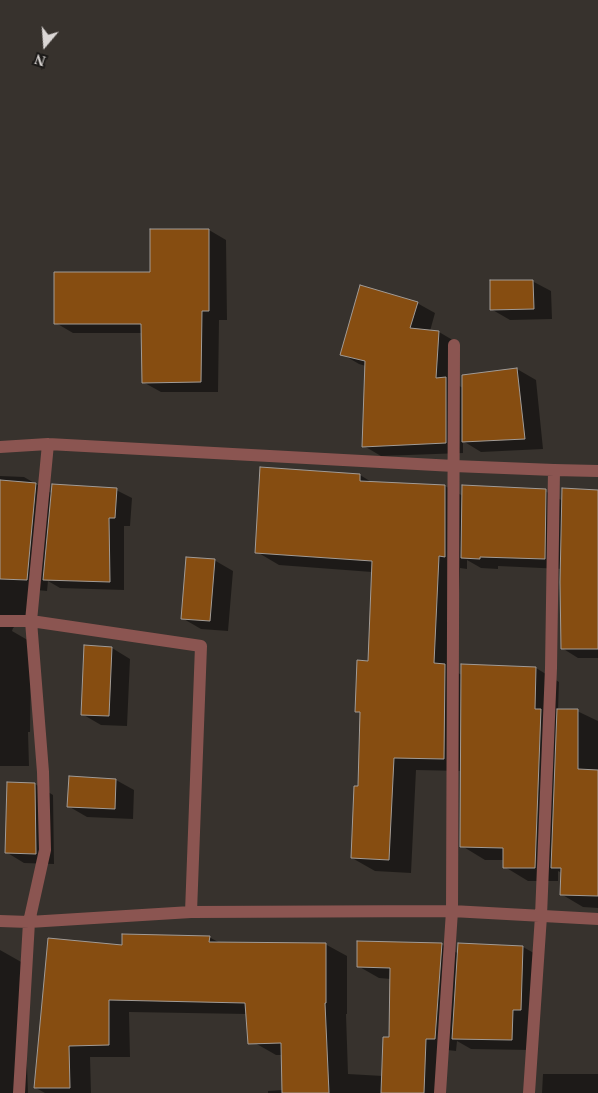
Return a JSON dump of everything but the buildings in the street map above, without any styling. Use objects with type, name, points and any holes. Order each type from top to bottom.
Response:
[{"type":"street","points":[[440,1093],[452,912],[454,345]]},
{"type":"street","points":[[19,1093],[29,922],[45,850],[43,772],[31,621],[48,444]]},
{"type":"street","points":[[0,446],[48,444],[454,466],[598,471]]},
{"type":"street","points":[[529,1093],[541,916],[550,668],[554,470]]},
{"type":"street","points":[[0,621],[31,621],[201,646],[192,912]]},
{"type":"street","points":[[0,921],[29,922],[192,912],[452,912],[598,919]]}]
